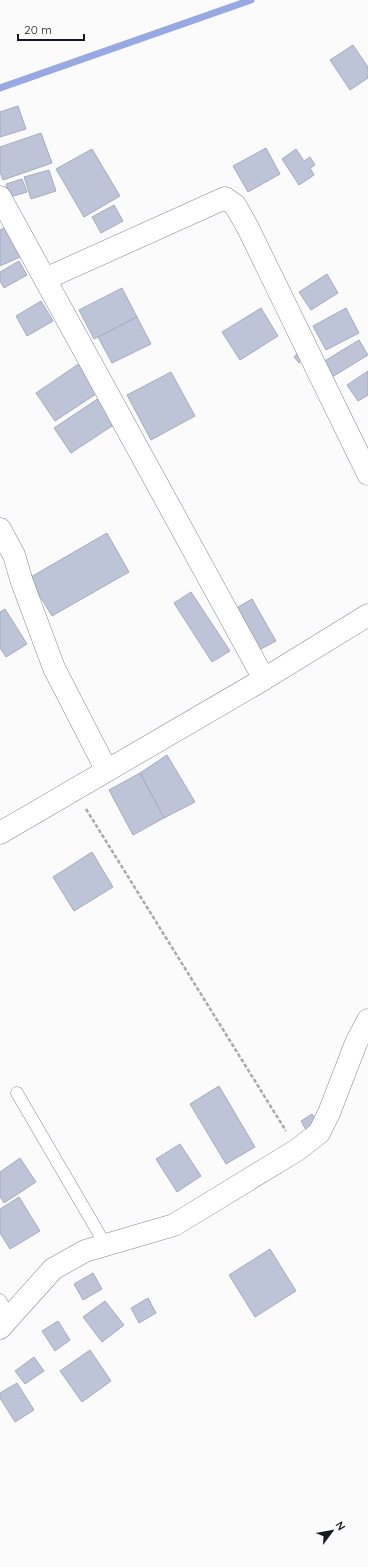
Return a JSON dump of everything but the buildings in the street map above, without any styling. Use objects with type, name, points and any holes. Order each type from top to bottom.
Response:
[{"type":"street","points":[[0,197],[264,679]]},
{"type":"street","points":[[45,279],[225,198],[235,205],[248,228],[368,474]]},
{"type":"street","points":[[0,530],[14,555],[22,582],[54,668],[106,769]]},
{"type":"street","points":[[0,833],[74,790],[106,769],[264,679],[368,615]]},
{"type":"street","points":[[3,1314],[53,1269],[85,1251],[174,1225],[298,1150],[319,1133],[329,1113],[356,1043],[368,1020]]},
{"type":"lane","points":[[17,1092],[105,1244]]},
{"type":"path","points":[[74,790],[298,1150]]},
{"type":"waterway","points":[[0,88],[251,0]]}]
